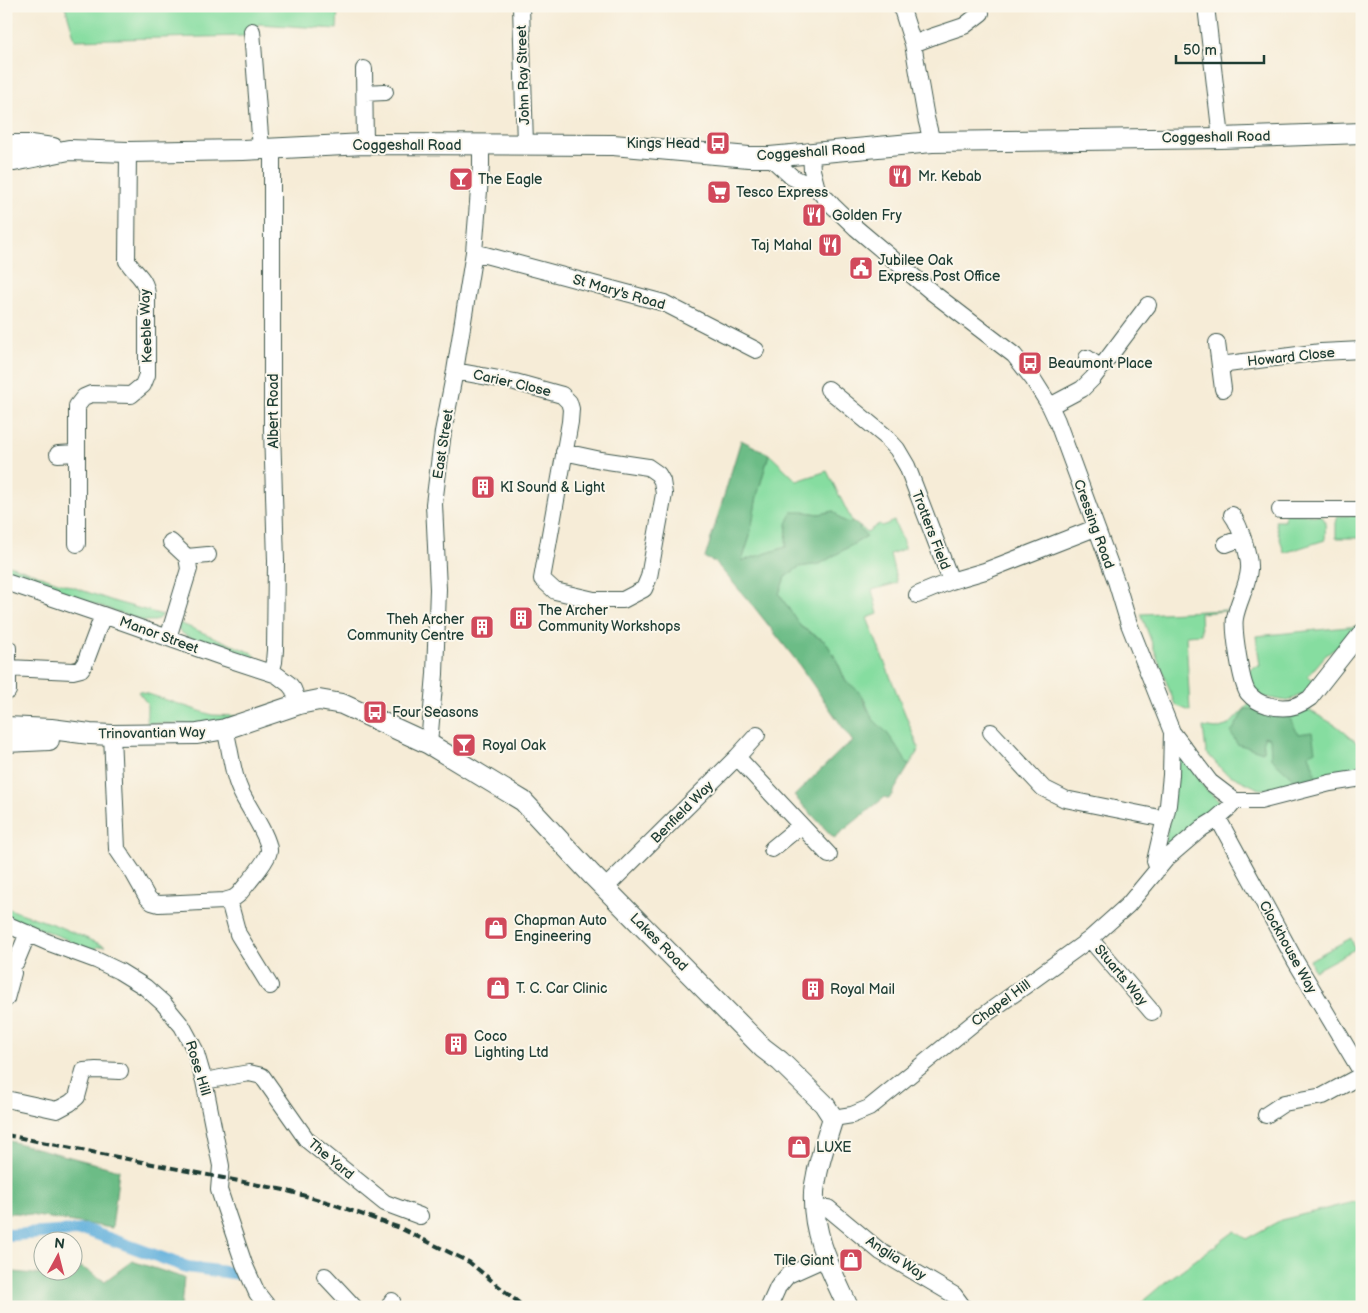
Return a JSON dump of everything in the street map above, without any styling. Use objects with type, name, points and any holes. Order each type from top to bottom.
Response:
[{"type":"main road","name":"Coggeshall Road","points":[[9,148],[30,145],[69,150],[128,152],[266,149],[366,144],[613,145],[770,157],[932,142],[1221,138],[1362,133]]},
{"type":"main road","name":"Lakes Road","points":[[299,704],[319,700],[342,704],[429,744],[523,801],[605,888],[763,1048],[780,1061],[824,1104],[833,1118]]},
{"type":"main road","name":"Trinovantian Way","points":[[6,727],[112,735],[197,734],[225,729],[299,704]]},
{"type":"main road","name":"Trinovantian Way","points":[[6,742],[79,738],[90,734]]},
{"type":"main road","points":[[833,1118],[821,1156],[814,1192],[816,1230],[826,1258],[848,1307]]},
{"type":"street","name":"John Ray Street","points":[[520,6],[525,145]]},
{"type":"street","points":[[901,6],[913,44],[932,142]]},
{"type":"street","points":[[1206,6],[1221,138]]},
{"type":"street","points":[[913,44],[964,26],[981,13]]},
{"type":"street","points":[[252,31],[266,149]]},
{"type":"street","points":[[364,69],[366,144]]},
{"type":"street","points":[[365,93],[385,92]]},
{"type":"street","name":"East Street","points":[[429,744],[435,674],[438,589],[434,504],[443,432],[474,252],[481,145]]},
{"type":"street","name":"Albert Road","points":[[266,149],[276,561],[275,650],[271,673]]},
{"type":"street","name":"Keeble Way","points":[[77,544],[77,406],[84,397],[91,394],[130,395],[143,385],[147,375],[146,284],[132,269],[128,261],[128,152]]},
{"type":"street","name":"Cressing Road","points":[[811,154],[812,170],[817,189]]},
{"type":"street","name":"Cressing Road","points":[[770,157],[792,177],[817,189],[832,206],[932,293],[1014,355],[1029,374],[1050,406],[1057,421],[1116,581],[1129,624],[1172,732],[1210,782],[1235,801]]},
{"type":"street","name":"St Mary's Road","points":[[474,252],[664,303],[756,350]]},
{"type":"street","points":[[1050,406],[1082,389],[1094,363],[1148,304]]},
{"type":"street","points":[[1217,343],[1223,389]]},
{"type":"street","name":"Howard Close","points":[[1220,365],[1321,352],[1362,350]]},
{"type":"street","name":"Carier Close","points":[[455,371],[515,382],[562,395],[569,402],[570,409],[564,452],[542,579],[555,591],[594,600],[623,600],[644,589],[649,577],[664,494],[662,480],[658,474],[648,467],[564,452]]},
{"type":"street","name":"Trotters Field","points":[[828,389],[885,436],[896,448],[907,466],[951,582],[1095,528]]},
{"type":"street","points":[[58,454],[76,453]]},
{"type":"street","points":[[1280,510],[1362,510]]},
{"type":"street","points":[[1232,515],[1242,538],[1249,563],[1247,582],[1234,628],[1244,684],[1249,694],[1256,701],[1282,708],[1294,708],[1304,702],[1310,698],[1362,632]]},
{"type":"street","points":[[1226,544],[1242,538]]},
{"type":"street","points":[[168,638],[188,576],[189,563],[187,558],[171,542]]},
{"type":"street","points":[[187,558],[208,555]]},
{"type":"street","name":"Manor Street","points":[[6,582],[277,675],[293,689],[299,704]]},
{"type":"street","points":[[917,595],[951,582]]},
{"type":"street","points":[[8,668],[73,671],[80,669],[85,664],[103,614]]},
{"type":"street","points":[[8,648],[8,691]]},
{"type":"street","points":[[112,735],[117,849],[147,897],[152,902],[159,904],[229,900],[238,895],[268,854],[267,840],[238,784],[225,729]]},
{"type":"street","points":[[991,732],[1043,788],[1065,800],[1165,819]]},
{"type":"street","points":[[1158,869],[1155,861],[1165,819],[1171,775],[1172,732]]},
{"type":"street","name":"Benfield Way","points":[[605,888],[738,757],[757,735]]},
{"type":"street","points":[[738,757],[829,856]]},
{"type":"street","points":[[1235,801],[1260,801],[1328,784],[1362,778]]},
{"type":"street","name":"Chapel Hill","points":[[833,1118],[852,1115],[869,1108],[976,1021],[1090,939],[1128,905],[1167,858],[1202,828],[1215,820],[1235,801]]},
{"type":"street","name":"Clockhouse Way","points":[[1215,820],[1221,824],[1296,962],[1362,1074]]},
{"type":"street","points":[[772,850],[800,826]]},
{"type":"street","points":[[229,900],[238,934],[270,986]]},
{"type":"street","name":"Rose Hill","points":[[6,924],[108,966],[145,987],[171,1012],[182,1026],[192,1042],[204,1081],[221,1166],[218,1190],[244,1264],[257,1293],[268,1307]]},
{"type":"street","points":[[6,998],[28,932]]},
{"type":"street","name":"Stuarts Way","points":[[1090,939],[1152,1012]]},
{"type":"street","points":[[6,1099],[58,1110],[76,1097],[84,1071],[120,1071]]},
{"type":"street","name":"The Yard","points":[[204,1081],[249,1073],[262,1076],[307,1140],[385,1204],[420,1216]]},
{"type":"street","points":[[1266,1115],[1284,1103],[1323,1096],[1362,1074]]},
{"type":"street","name":"Anglia Way","points":[[828,1208],[881,1252],[954,1295],[963,1307]]},
{"type":"street","points":[[769,1307],[778,1287],[788,1275],[826,1258]]},
{"type":"street","points":[[325,1276],[354,1307]]},
{"type":"green space","points":[[65,6],[338,6],[337,29],[259,24],[245,36],[75,40]]},
{"type":"green space","points":[[741,440],[769,454],[757,496],[750,536],[742,561],[786,547],[787,524],[792,512],[819,514],[834,511],[840,519],[849,523],[852,521],[860,527],[859,529],[867,536],[820,564],[799,567],[785,577],[779,594],[801,627],[826,642],[846,682],[860,694],[873,719],[890,737],[909,766],[889,799],[885,797],[834,838],[794,796],[843,748],[853,742],[795,659],[754,607],[715,562],[705,558]]},
{"type":"green space","points":[[769,454],[797,481],[827,471],[852,521],[849,523],[840,519],[834,511],[819,514],[806,512],[787,524],[786,547],[742,561],[750,536],[757,496]]},
{"type":"green space","points":[[1285,513],[1322,516],[1325,524],[1325,540],[1284,553],[1275,521],[1285,521]]},
{"type":"green space","points":[[1362,515],[1362,538],[1336,538],[1338,516]]},
{"type":"green space","points":[[894,521],[903,541],[904,549],[890,554],[897,583],[872,590],[878,614],[867,618],[919,749],[909,766],[886,732],[874,721],[864,699],[846,682],[826,642],[800,626],[779,594],[785,577],[799,567],[820,564],[867,536],[859,529],[860,527],[867,532],[879,524],[882,526]]},
{"type":"green space","points":[[6,564],[116,602],[163,615],[155,621],[144,621],[6,574]]},
{"type":"green space","points":[[1226,610],[1200,613],[1201,634],[1186,635],[1190,711],[1175,705],[1141,614]]},
{"type":"green space","points":[[177,622],[252,653],[256,657],[249,658],[189,637],[180,631]]},
{"type":"green space","points":[[1358,626],[1344,643],[1326,655],[1308,676],[1315,681],[1305,693],[1287,701],[1264,697],[1256,692],[1248,673],[1253,667],[1260,666],[1256,636]]},
{"type":"green space","points":[[139,691],[212,715],[236,716],[220,722],[192,724],[147,723],[147,703]]},
{"type":"green space","points":[[1249,704],[1305,708],[1337,726],[1362,747],[1362,774],[1339,770],[1328,777],[1279,790],[1259,789],[1224,772],[1206,752],[1203,727],[1216,729],[1229,725]]},
{"type":"green space","points":[[1245,709],[1262,709],[1288,714],[1298,734],[1312,732],[1315,751],[1309,754],[1317,779],[1299,784],[1271,758],[1270,738],[1264,736],[1263,752],[1237,744],[1231,733]]},
{"type":"green space","points":[[1178,749],[1181,749],[1203,786],[1220,802],[1174,843],[1165,845]]},
{"type":"green space","points":[[6,908],[55,925],[105,946],[97,947],[94,951],[75,947],[66,939],[23,922],[6,918]]},
{"type":"green space","points":[[1351,938],[1355,949],[1314,971],[1310,960]]},
{"type":"green space","points":[[6,1140],[119,1170],[112,1228],[17,1213],[6,1213]]},
{"type":"green space","points":[[1362,1200],[1362,1307],[1136,1307],[1164,1283],[1235,1231],[1246,1239],[1281,1220]]},
{"type":"green space","points":[[132,1261],[184,1278],[181,1307],[6,1307],[6,1265],[14,1272],[32,1274],[32,1280],[82,1280],[82,1268],[105,1281]]},
{"type":"waterway","points":[[6,1233],[12,1235],[86,1230],[187,1267],[240,1274]]},
{"type":"railway","points":[[6,1135],[284,1190],[330,1203],[400,1228],[469,1262],[524,1307]]},
{"type":"place","name":"Kings Head","points":[[718,143]]},
{"type":"place","name":"Mr. Kebab","points":[[900,176]]},
{"type":"place","name":"The Eagle","points":[[461,179]]},
{"type":"place","name":"Tesco Express","points":[[719,192]]},
{"type":"place","name":"Golden Fry","points":[[814,215]]},
{"type":"place","name":"Taj Mahal","points":[[830,245]]},
{"type":"place","name":"Jubilee Oak Express Post Office","points":[[861,268]]},
{"type":"place","name":"Beaumont Place","points":[[1030,363]]},
{"type":"place","name":"KI Sound & Light","points":[[483,487]]},
{"type":"place","name":"The Archer Community Workshops","points":[[521,618]]},
{"type":"place","name":"Theh Archer Community Centre","points":[[482,627]]},
{"type":"place","name":"Four Seasons","points":[[375,712]]},
{"type":"place","name":"Royal Oak","points":[[464,745]]},
{"type":"place","name":"Chapman Auto Engineering","points":[[496,928]]},
{"type":"place","name":"T. C. Car Clinic","points":[[498,988]]},
{"type":"place","name":"Royal Mail","points":[[813,989]]},
{"type":"place","name":"Coco Lighting Ltd","points":[[456,1044]]},
{"type":"place","name":"LUXE","points":[[799,1147]]},
{"type":"place","name":"Tile Giant","points":[[851,1260]]}]
